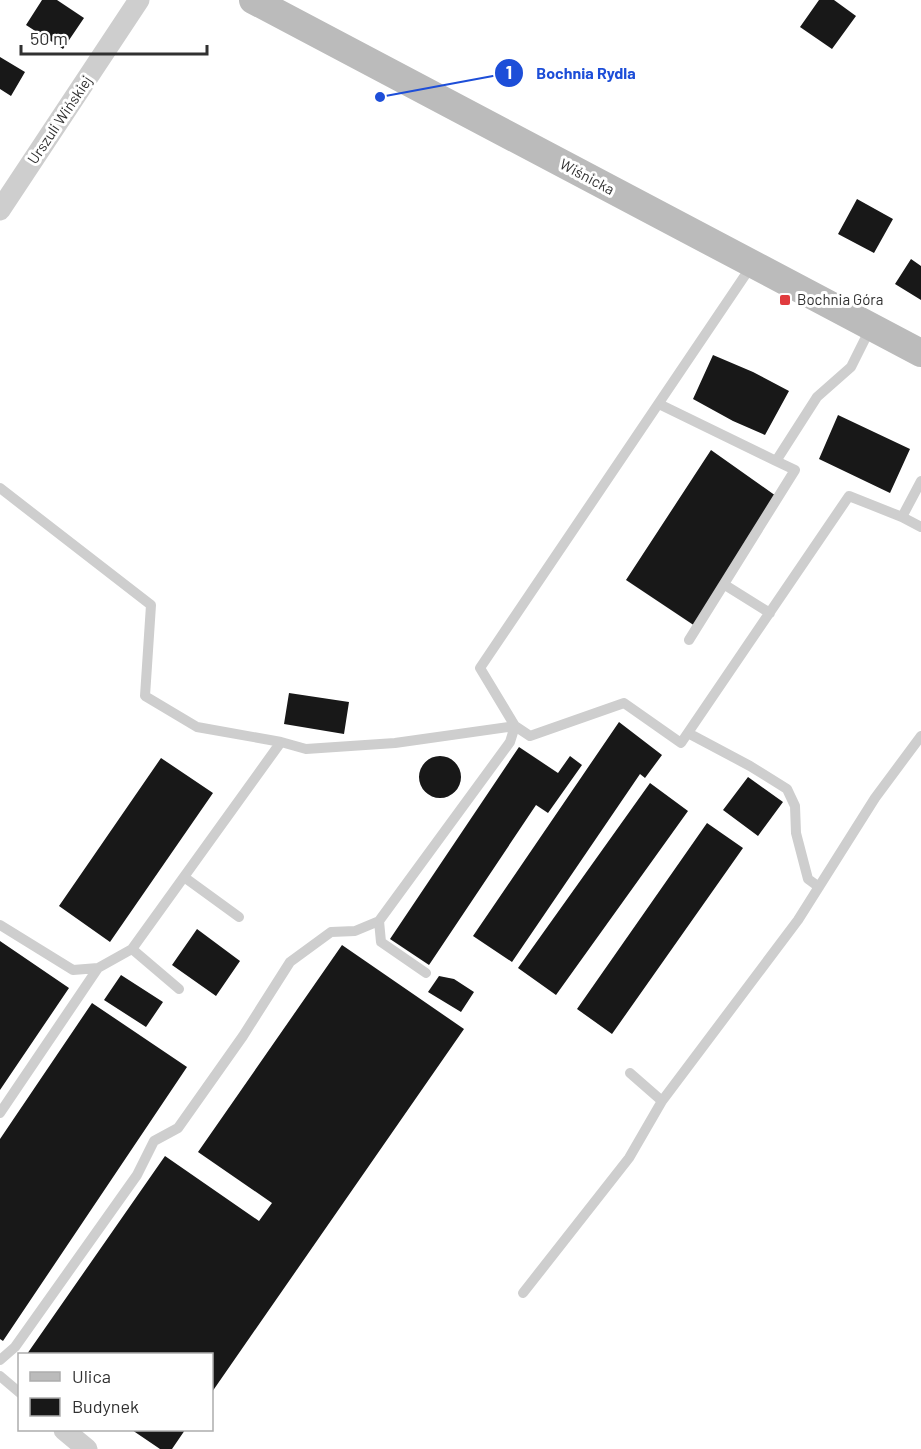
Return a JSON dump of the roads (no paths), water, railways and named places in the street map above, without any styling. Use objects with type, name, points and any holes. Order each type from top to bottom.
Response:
[{"type":"main road","name":"Wiśnicka","points":[[253,0],[921,354]]},
{"type":"street","name":"Urszuli Wińskiej","points":[[0,210],[139,0]]},
{"type":"street","points":[[65,1431],[87,1449]]},
{"type":"lane","points":[[753,265],[480,668],[515,726],[531,736],[624,703],[681,743],[849,496],[921,526]]},
{"type":"lane","points":[[776,461],[817,396],[851,368],[871,327]]},
{"type":"lane","points":[[659,404],[795,470],[689,640]]},
{"type":"lane","points":[[902,517],[921,481]]},
{"type":"lane","points":[[0,488],[151,605],[145,696],[197,727],[281,742],[306,749],[317,749],[395,743],[515,726]]},
{"type":"lane","points":[[725,585],[770,613]]},
{"type":"lane","points":[[0,1360],[15,1347],[137,1175],[154,1141],[178,1128],[243,1036],[290,962],[331,932],[355,931],[379,921],[510,742],[515,726]]},
{"type":"lane","points":[[688,733],[788,789],[795,806],[796,833],[808,879],[819,886]]},
{"type":"lane","points":[[523,1293],[629,1158],[662,1101],[798,920],[875,798],[921,736]]},
{"type":"lane","points":[[0,925],[72,970],[98,968],[132,950],[281,742]]},
{"type":"lane","points":[[184,876],[239,917]]},
{"type":"lane","points":[[379,921],[381,942],[426,973]]},
{"type":"lane","points":[[132,950],[179,989]]},
{"type":"lane","points":[[0,1113],[98,968]]},
{"type":"lane","points":[[630,1073],[662,1101]]},
{"type":"lane","points":[[0,1376],[18,1391]]},
{"type":"place","name":"Bochnia Rydla","points":[[380,97]]},
{"type":"place","name":"Bochnia Góra","points":[[785,300]]}]
